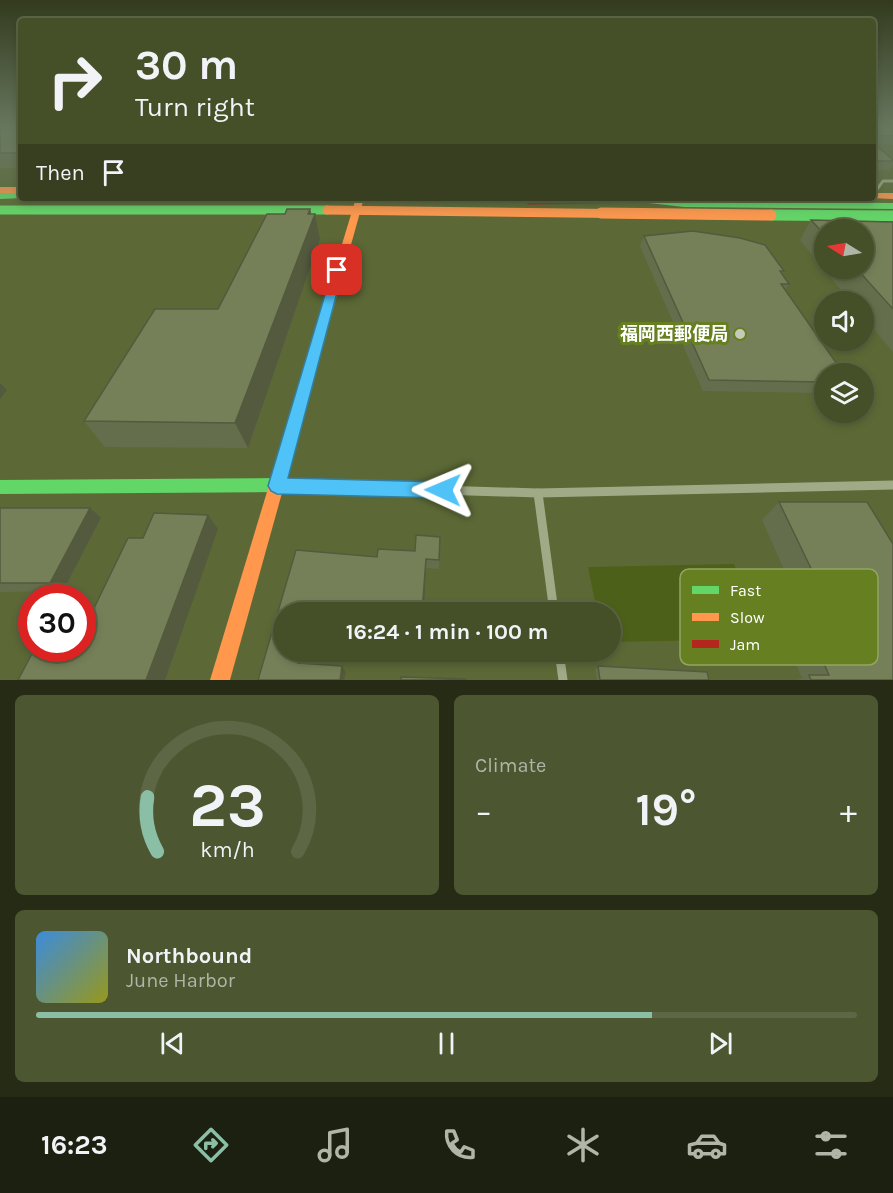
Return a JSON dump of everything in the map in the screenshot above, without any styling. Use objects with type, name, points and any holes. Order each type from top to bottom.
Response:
[{"type":"main road","points":[[0,190],[18,190]]},
{"type":"main road","points":[[0,196],[18,196]]},
{"type":"main road","points":[[876,196],[893,197]]},
{"type":"main road","points":[[157,210],[218,201]]},
{"type":"main road","points":[[224,201],[507,210],[893,215]]},
{"type":"main road","points":[[0,208],[530,201]]},
{"type":"main road","points":[[658,201],[684,204],[893,206]]},
{"type":"main road","points":[[220,680],[358,204]]},
{"type":"main road","points":[[0,208],[893,215]]},
{"type":"main road","points":[[0,488],[277,486]]},
{"type":"street","points":[[277,486],[538,492],[893,484]]},
{"type":"street","points":[[538,492],[553,602]]},
{"type":"street","points":[[561,662],[563,680]]},
{"type":"lane","points":[[876,192],[883,181],[893,181]]},
{"type":"shaded area","points":[[734,564],[736,569],[680,569],[680,641],[621,642],[621,602],[595,602],[588,567]]},
{"type":"building","points":[[876,157],[889,157],[893,161],[876,161]]},
{"type":"building","points":[[287,209],[310,209],[308,214],[315,214],[235,423],[84,421],[155,309],[218,309],[267,214],[285,214]]},
{"type":"building","points":[[874,222],[893,222],[893,309],[866,279],[874,279]]},
{"type":"building","name":"福岡西郵便局","points":[[693,231],[740,238],[765,245],[784,271],[780,271],[789,284],[781,284],[814,331],[814,351],[828,351],[836,363],[814,363],[814,382],[709,380],[644,236]]},
{"type":"building","points":[[779,502],[867,502],[893,544],[893,680],[811,680],[809,675],[829,675],[825,665],[878,665],[878,569],[811,569]]},
{"type":"building","points":[[0,508],[90,508],[50,583],[0,583]]},
{"type":"building","points":[[154,513],[208,515],[146,680],[18,680],[28,662],[96,662],[96,604],[128,538],[143,538]]},
{"type":"building","points":[[416,535],[440,537],[439,560],[426,559],[423,602],[281,602],[296,550],[377,557],[378,549],[415,551]]},
{"type":"building","points":[[273,629],[273,662],[342,666],[340,680],[258,680]]},
{"type":"building","points":[[598,666],[707,672],[709,680],[600,680]]},
{"type":"building","points":[[401,677],[466,679],[466,680],[401,680]]},
{"type":"traffic: fast","points":[[0,196],[18,196]]},
{"type":"traffic: fast","points":[[658,201],[684,204],[893,206]]},
{"type":"traffic: fast","points":[[0,210],[327,210]]},
{"type":"traffic: fast","points":[[771,215],[893,216]]},
{"type":"traffic: fast","points":[[0,487],[277,485]]},
{"type":"traffic: slow","points":[[0,190],[18,190]]},
{"type":"traffic: slow","points":[[876,196],[893,196]]},
{"type":"traffic: slow","points":[[220,680],[359,201]]},
{"type":"traffic: slow","points":[[327,210],[771,215]]},
{"type":"place","name":"福岡西郵便局","points":[[740,334]]},
{"type":"route","points":[[337,270],[277,486],[443,490]]}]
